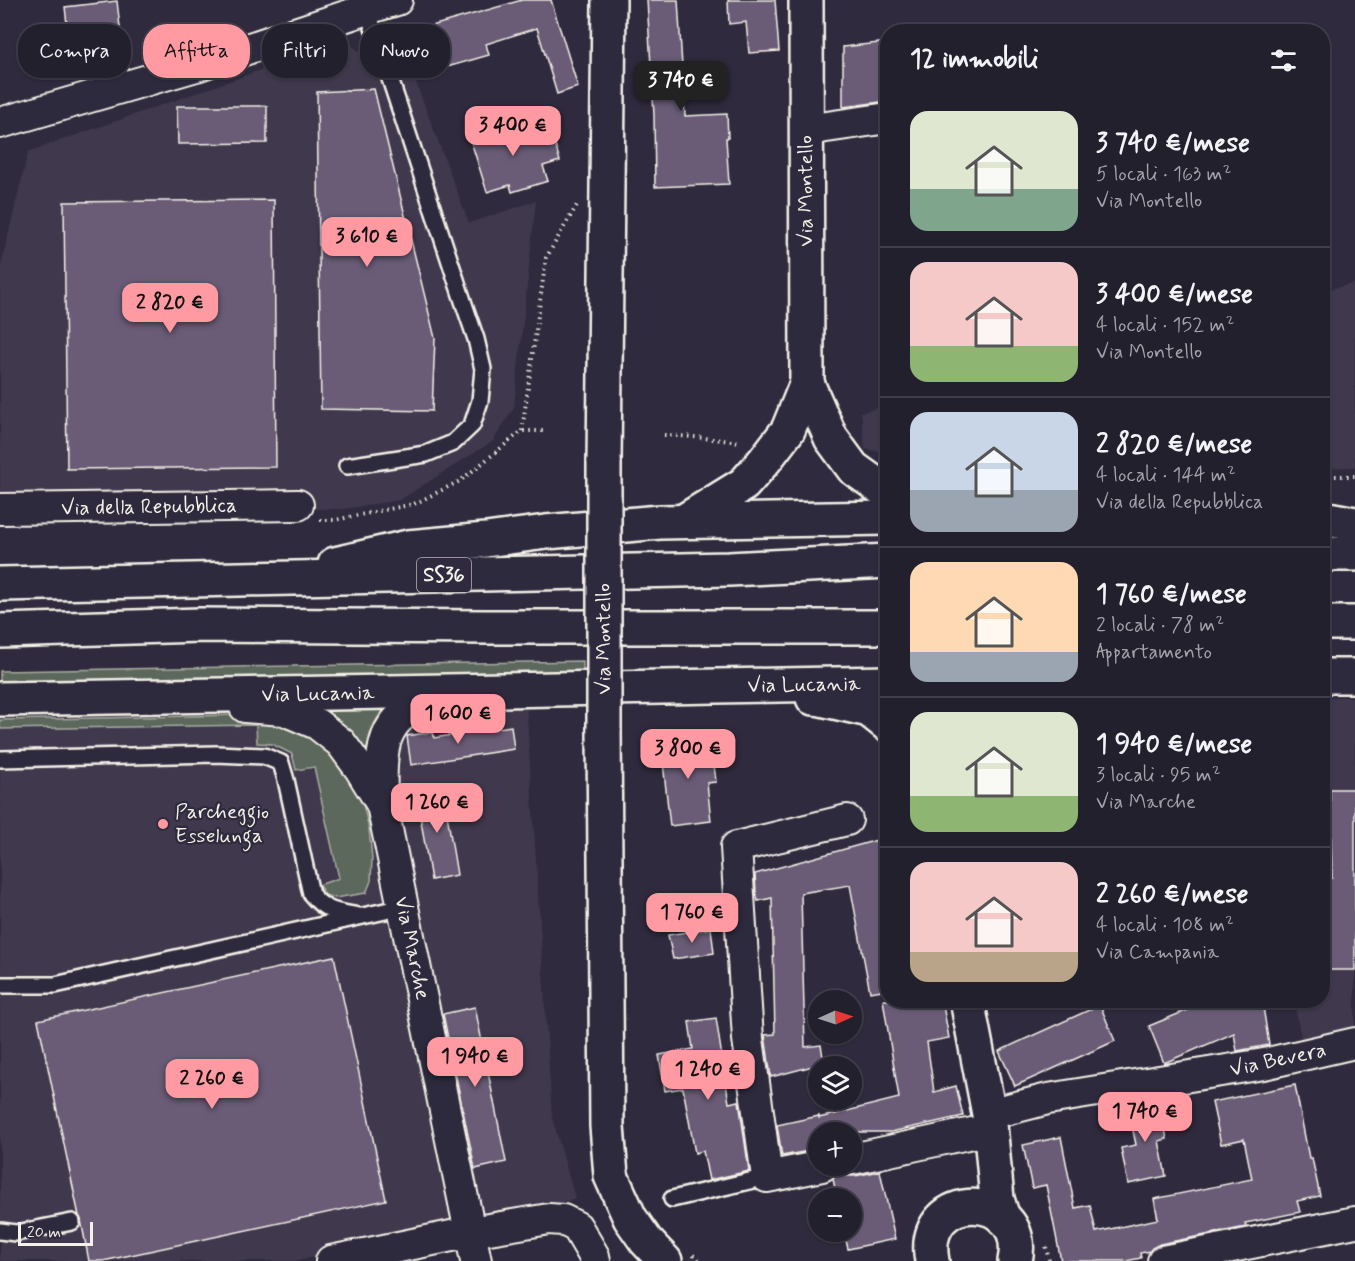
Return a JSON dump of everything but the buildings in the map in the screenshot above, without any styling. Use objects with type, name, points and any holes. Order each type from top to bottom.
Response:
[{"type":"main road","name":"Via Montello","points":[[609,0],[604,463],[607,1126],[611,1176],[630,1218],[646,1241],[665,1261]]},
{"type":"main road","name":"Via Montello","points":[[807,0],[807,383]]},
{"type":"main road","points":[[807,383],[831,438],[853,468],[880,487]]},
{"type":"main road","points":[[683,521],[744,484],[788,430],[807,383]]},
{"type":"main road","points":[[271,579],[408,547],[546,532],[683,521],[880,518]]},
{"type":"main road","points":[[1330,519],[1355,524]]},
{"type":"main road","points":[[1330,554],[1355,554]]},
{"type":"main road","name":"SS36","points":[[0,584],[729,569],[880,561]]},
{"type":"main road","points":[[1330,623],[1355,623]]},
{"type":"main road","points":[[0,631],[200,625],[880,627]]},
{"type":"main road","points":[[1330,676],[1355,676]]},
{"type":"main road","name":"Via Lucania","points":[[0,699],[880,683]]},
{"type":"main road","points":[[661,687],[821,699],[869,710],[880,719]]},
{"type":"main road","points":[[968,1008],[991,1131],[998,1199],[1004,1218],[1014,1233],[1015,1261]]},
{"type":"main road","points":[[966,1206],[980,1183],[991,1131]]},
{"type":"main road","points":[[927,1256],[937,1226],[953,1211],[966,1206],[983,1207],[1004,1218]]},
{"type":"street","points":[[0,116],[0,123],[196,66],[397,0]]},
{"type":"street","points":[[806,130],[880,119]]},
{"type":"street","name":"Via della Repubblica","points":[[0,508],[298,506]]},
{"type":"street","name":"Via Marche","points":[[473,1247],[382,805],[382,753],[387,735],[400,717],[418,706],[545,689]]},
{"type":"street","points":[[0,711],[66,698]]},
{"type":"street","name":"Via Marche","points":[[66,698],[122,710],[244,707],[284,710],[317,724],[341,744],[360,769],[382,805]]},
{"type":"street","points":[[808,1169],[767,1177],[748,1039],[736,847],[847,820]]},
{"type":"street","name":"Via Bevera","points":[[862,1157],[991,1131],[1048,1099],[1253,1066],[1355,1043]]},
{"type":"street","points":[[331,1261],[473,1247],[549,1219],[563,1220],[577,1227],[595,1261]]},
{"type":"street","points":[[1163,1261],[1267,1251],[1355,1222]]},
{"type":"lane","points":[[347,466],[426,454],[453,443],[472,425],[480,401],[483,369],[470,320],[367,9]]},
{"type":"lane","points":[[0,759],[216,754],[264,756],[280,763],[286,780],[311,894],[320,905],[334,911],[359,916]]},
{"type":"lane","points":[[0,985],[55,985],[403,907]]},
{"type":"lane","points":[[672,1199],[767,1177]]},
{"type":"lane","points":[[0,1231],[16,1233],[72,1222]]},
{"type":"path","points":[[547,431],[522,431],[546,258],[578,201]]},
{"type":"path","points":[[664,435],[694,436],[752,444]]},
{"type":"path","points":[[1330,476],[1355,476]]},
{"type":"shaded area","points":[[348,45],[360,52],[360,78],[414,78],[469,223],[536,201],[514,408],[493,441],[400,500],[344,509],[309,509],[308,490],[0,494],[0,269],[28,152],[238,78],[250,78],[250,74],[262,70],[262,78],[348,78]]},
{"type":"shaded area","points":[[1355,283],[1355,467],[1330,468],[1330,289]]},
{"type":"shaded area","points":[[880,408],[880,452],[865,449],[861,412]]},
{"type":"shaded area","points":[[1330,697],[1355,697],[1355,1031],[1302,1043],[1295,1008],[1330,1008]]},
{"type":"shaded area","points":[[526,700],[552,1117],[575,1198],[545,1210],[296,1261],[0,1261],[0,728],[268,724],[356,814],[390,807],[389,754],[420,714]]},
{"type":"green space","points":[[583,661],[583,679],[0,690],[0,671]]},
{"type":"green space","points":[[382,703],[385,709],[372,729],[366,753],[318,709]]},
{"type":"green space","points":[[241,715],[269,719],[322,742],[341,763],[362,800],[369,829],[372,858],[371,881],[366,893],[335,898],[325,895],[319,885],[339,878],[314,767],[296,770],[292,754],[272,744],[257,743],[256,725],[0,729],[0,720]]},
{"type":"place","name":"Parcheggio Esselunga","points":[[163,824]]}]
